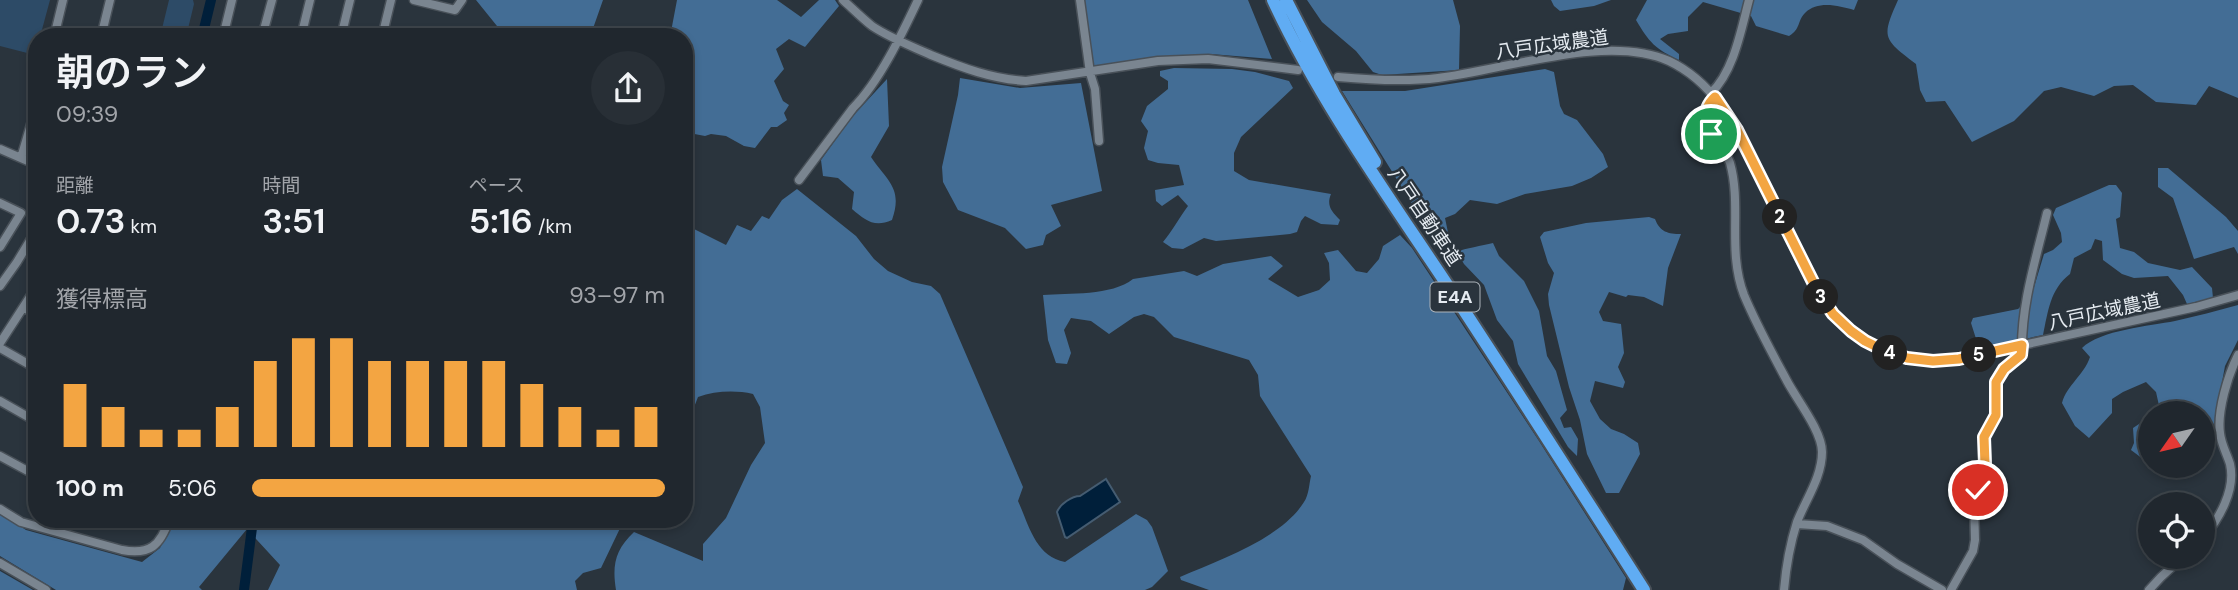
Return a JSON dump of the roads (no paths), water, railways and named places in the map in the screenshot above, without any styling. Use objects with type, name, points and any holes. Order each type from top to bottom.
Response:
[{"type":"highway","name":"八戸自動車道","points":[[1273,0],[1306,66],[1344,129],[1644,590]]},
{"type":"highway","name":"八戸自動車道","points":[[1286,0],[1315,60],[1356,132],[1651,590]]},
{"type":"street","points":[[56,28],[63,0]]},
{"type":"street","points":[[103,28],[110,0]]},
{"type":"street","points":[[225,28],[232,0]]},
{"type":"street","points":[[264,28],[272,0]]},
{"type":"street","points":[[303,28],[310,0]]},
{"type":"street","points":[[343,28],[350,0]]},
{"type":"street","points":[[384,28],[391,0]]},
{"type":"street","points":[[414,0],[456,10],[463,0]]},
{"type":"street","points":[[844,0],[871,25],[898,41],[975,72],[1009,80],[1026,81],[1090,73],[1158,61],[1208,59],[1298,70]]},
{"type":"street","points":[[799,180],[863,98],[898,41],[918,0]]},
{"type":"street","points":[[1080,0],[1090,73],[1095,89],[1099,141]]},
{"type":"street","points":[[1749,0],[1732,61],[1707,107],[1704,124],[1725,152],[1729,163],[1733,190],[1735,254],[1740,284],[1776,359],[1821,442],[1819,471],[1797,524],[1784,590]]},
{"type":"street","name":"八戸広域農道","points":[[1338,77],[1388,80],[1439,78],[1570,54],[1623,50],[1667,61],[1691,75],[1713,95],[1737,130],[1818,292],[1833,314],[1865,341],[1907,358],[1933,361],[1959,359],[2196,307],[2238,295]]},
{"type":"street","points":[[21,158],[28,134]]},
{"type":"street","points":[[0,149],[28,161]]},
{"type":"street","points":[[0,203],[22,213],[0,247]]},
{"type":"street","points":[[1951,590],[1973,551],[1974,503],[1984,473],[1984,437],[1996,415],[1996,382],[2004,369],[2021,355],[2025,305],[2047,213]]},
{"type":"street","points":[[0,286],[28,245]]},
{"type":"street","points":[[28,301],[0,346],[28,363]]},
{"type":"street","points":[[24,308],[28,310]]},
{"type":"street","points":[[2215,521],[2229,495],[2231,468],[2220,433],[2226,388],[2238,355]]},
{"type":"street","points":[[0,401],[28,417]]},
{"type":"street","points":[[0,456],[28,471]]},
{"type":"street","points":[[0,509],[28,524]]},
{"type":"street","points":[[1797,524],[1827,526],[1863,540],[1942,590]]},
{"type":"street","points":[[42,528],[122,551],[136,552],[159,542],[165,528]]},
{"type":"street","points":[[0,563],[46,590]]},
{"type":"street","points":[[2149,590],[2170,569]]},
{"type":"waterway","points":[[204,28],[211,0]]},
{"type":"waterway","points":[[244,590],[252,528]]}]
